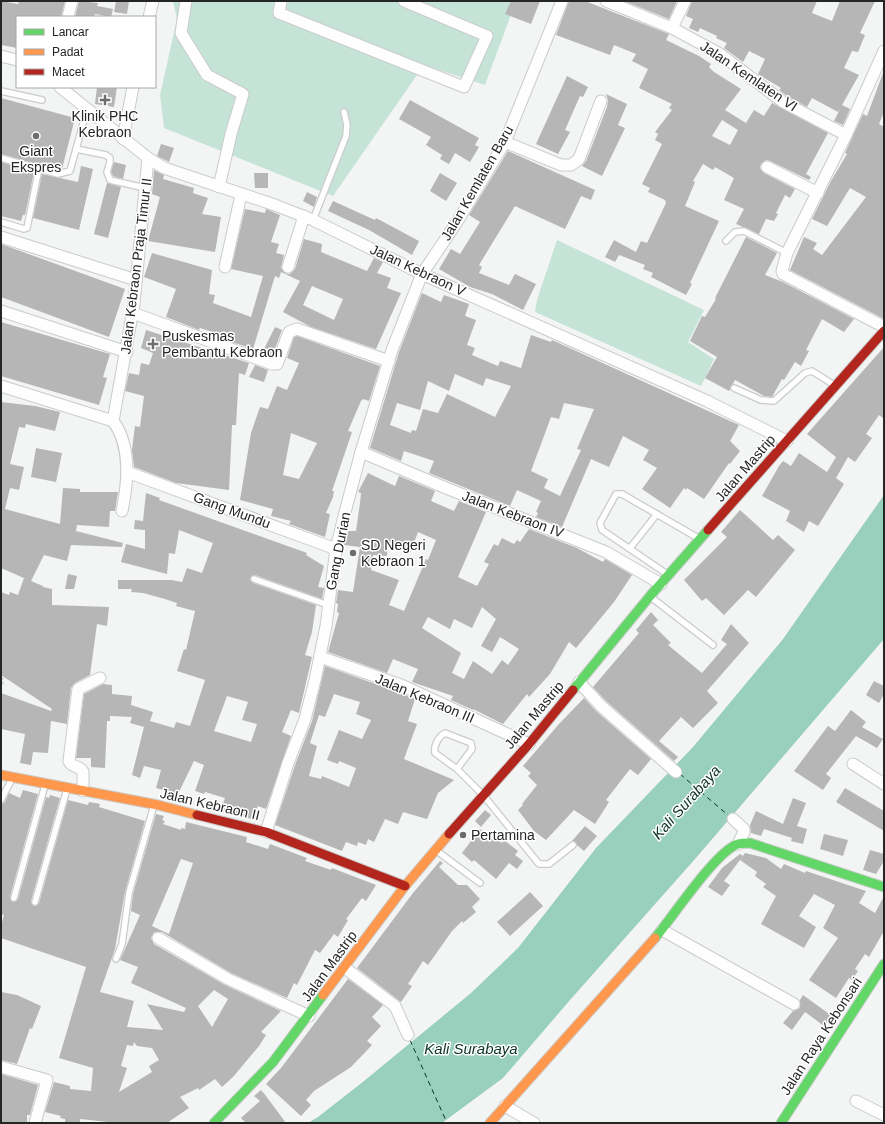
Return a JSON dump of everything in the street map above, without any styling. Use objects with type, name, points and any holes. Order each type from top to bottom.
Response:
[{"type":"main road","name":"Jalan Mastrip","points":[[214,1123],[273,1062],[345,968],[405,886],[435,850],[529,744],[650,596],[884,331]]},
{"type":"main road","name":"Jalan Kebraon II","points":[[1,775],[12,779],[154,805],[266,832],[405,886]]},
{"type":"main road","points":[[490,1123],[662,930],[715,862],[729,849],[738,844],[750,843],[884,888]]},
{"type":"main road","name":"Jalan Raya Kebonsari","points":[[780,1123],[884,964]]},
{"type":"street","points":[[68,16],[72,1]]},
{"type":"street","points":[[149,16],[152,1]]},
{"type":"street","points":[[186,1],[181,33],[207,75],[243,94],[231,134],[219,187]]},
{"type":"street","points":[[281,1],[279,13],[464,87],[487,36],[404,1]]},
{"type":"street","name":"Jalan Kemlaten Baru","points":[[422,274],[457,222],[505,142],[562,1]]},
{"type":"street","name":"Jalan Kemlaten VI","points":[[606,1],[672,28],[720,54],[783,102],[846,135]]},
{"type":"street","points":[[672,28],[685,1]]},
{"type":"street","points":[[884,51],[846,135],[788,253],[782,271],[783,274],[884,327]]},
{"type":"street","points":[[1,56],[16,60]]},
{"type":"street","name":"Jalan Kebraon V","points":[[61,88],[123,139],[164,168],[241,195],[275,205],[308,218],[422,274],[707,401],[788,440]]},
{"type":"street","points":[[123,139],[133,88]]},
{"type":"street","points":[[505,142],[561,165],[571,165],[579,159],[601,101]]},
{"type":"street","name":"Jalan Kebraon Praja Timur II","points":[[113,421],[133,314],[148,158]]},
{"type":"street","points":[[767,167],[818,193]]},
{"type":"street","points":[[225,267],[241,195]]},
{"type":"street","points":[[288,267],[308,218]]},
{"type":"street","points":[[1,237],[136,280]]},
{"type":"street","name":"Gang Durian","points":[[266,832],[288,763],[305,719],[320,657],[336,548],[361,452],[389,361],[422,274]]},
{"type":"street","points":[[1,311],[127,352]]},
{"type":"street","points":[[133,314],[272,364],[278,364],[289,332],[297,329],[389,361]]},
{"type":"street","points":[[1,390],[113,421],[120,431],[127,472],[122,511]]},
{"type":"street","name":"Jalan Kebraon IV","points":[[361,452],[446,488],[606,552],[661,584]]},
{"type":"street","name":"Gang Mundu","points":[[127,472],[336,548]]},
{"type":"street","name":"Jalan Kebraon III","points":[[320,657],[401,685],[529,744]]},
{"type":"street","points":[[83,791],[83,772],[79,768],[72,766],[69,761],[78,689],[100,678]]},
{"type":"street","points":[[579,682],[602,706],[676,772]]},
{"type":"street","points":[[853,764],[884,784]]},
{"type":"street","points":[[733,819],[744,829],[738,844]]},
{"type":"street","points":[[662,930],[794,1004]]},
{"type":"street","points":[[158,938],[228,979],[309,1016]]},
{"type":"street","points":[[345,968],[395,1006],[408,1036]]},
{"type":"street","points":[[1,1067],[47,1080],[34,1123]]},
{"type":"street","points":[[856,1101],[884,1115]]},
{"type":"street","points":[[505,1106],[534,1123]]},
{"type":"lane","points":[[1,91],[42,100]]},
{"type":"lane","points":[[1,158],[58,174],[70,171],[87,109]]},
{"type":"lane","points":[[308,218],[346,136],[347,125],[344,112]]},
{"type":"lane","points":[[76,150],[106,155],[110,158],[107,172],[110,180],[145,188]]},
{"type":"lane","points":[[1,222],[24,229],[27,228],[39,168]]},
{"type":"lane","points":[[726,241],[735,232],[744,230],[788,253]]},
{"type":"lane","points":[[734,388],[761,400],[774,401],[805,373],[812,371],[835,386]]},
{"type":"lane","points":[[669,575],[602,530],[600,522],[616,494],[622,494],[700,540]]},
{"type":"lane","points":[[630,548],[657,514]]},
{"type":"lane","points":[[254,579],[328,605]]},
{"type":"lane","points":[[650,596],[713,645]]},
{"type":"lane","points":[[457,769],[472,749],[472,746],[471,743],[448,732],[442,734],[434,751],[457,769],[484,796],[539,864],[549,864],[573,844]]},
{"type":"lane","points":[[1,800],[12,779]]},
{"type":"lane","points":[[14,898],[45,785]]},
{"type":"lane","points":[[35,902],[67,789]]},
{"type":"lane","points":[[116,959],[122,944],[129,893],[154,805]]},
{"type":"lane","points":[[435,850],[452,864],[480,883]]},
{"type":"path","points":[[1,678],[4,679],[1,688]]},
{"type":"shaded area","points":[[173,1],[516,1],[485,85],[424,65],[333,196],[164,128],[160,95],[177,19]]},
{"type":"shaded area","points":[[557,240],[704,310],[688,342],[714,359],[701,386],[535,312],[537,300]]},
{"type":"water","name":"Kali Surabaya","points":[[884,495],[884,639],[695,859],[503,1078],[442,1123],[308,1123],[364,1081],[471,993],[518,948],[596,848],[693,747],[783,639]]},
{"type":"building","points":[[1,1],[18,4],[19,1],[65,1],[61,16],[16,16],[16,48],[1,45]]},
{"type":"building","points":[[79,1],[98,3],[97,6],[113,9],[111,16],[95,14],[94,16],[75,16]]},
{"type":"building","points":[[116,1],[129,1],[127,14],[114,12]]},
{"type":"building","points":[[511,1],[540,1],[531,24],[505,14]]},
{"type":"building","points":[[569,1],[585,1],[669,34],[666,40],[699,56],[711,64],[709,67],[714,72],[741,89],[725,110],[746,123],[754,110],[764,116],[772,103],[828,133],[806,174],[811,177],[809,180],[770,161],[766,160],[761,164],[760,168],[764,173],[795,189],[790,198],[785,195],[776,213],[778,214],[774,221],[766,219],[759,234],[736,224],[744,209],[724,200],[734,178],[715,167],[713,170],[703,164],[693,181],[695,182],[685,206],[719,221],[690,283],[692,284],[686,295],[651,277],[653,273],[643,269],[645,265],[619,255],[615,262],[605,257],[614,240],[636,252],[641,241],[647,243],[666,203],[665,200],[648,192],[650,188],[642,184],[662,144],[655,140],[658,134],[655,132],[672,110],[669,108],[672,104],[639,88],[648,69],[632,61],[636,54],[614,45],[610,55],[556,35]],"holes":[[[722,120],[738,130],[730,145],[712,136]]]},
{"type":"building","points":[[624,1],[677,1],[669,19]]},
{"type":"building","points":[[692,1],[817,1],[812,13],[832,21],[840,1],[875,1],[860,33],[865,35],[858,52],[852,51],[844,68],[859,75],[842,105],[850,109],[843,125],[834,121],[840,109],[838,112],[812,98],[807,107],[787,96],[779,90],[781,88],[758,74],[765,59],[749,51],[743,62],[724,48],[727,43],[716,38],[717,36],[700,28],[698,32],[689,28],[693,19],[686,16]]},
{"type":"building","points":[[883,73],[884,112],[879,124],[884,127],[884,319],[790,270],[804,237],[817,243],[813,249],[822,255],[866,197],[850,188],[827,226],[812,219],[831,181],[847,154],[845,153],[863,114],[867,116]]},
{"type":"building","points":[[567,76],[588,87],[583,97],[580,96],[565,130],[570,132],[558,154],[536,144]]},
{"type":"building","name":"Klinik PHC Kebraon","points":[[97,88],[117,88],[114,107],[95,104]]},
{"type":"building","points":[[606,94],[627,104],[618,125],[625,128],[602,176],[582,166],[586,161],[607,107],[608,100]]},
{"type":"building","name":"Giant Ekspres","points":[[1,98],[75,118],[62,169],[58,170],[1,154]]},
{"type":"building","points":[[410,100],[479,138],[475,145],[479,147],[470,162],[455,153],[449,164],[440,159],[442,155],[426,145],[431,137],[399,119]]},
{"type":"building","points":[[161,144],[174,148],[169,162],[157,156]]},
{"type":"building","points":[[508,151],[595,190],[591,200],[581,196],[565,229],[515,206],[479,265],[482,267],[479,273],[509,285],[515,274],[536,284],[523,310],[492,294],[470,287],[439,269],[451,249],[460,254],[480,222],[469,215]]},
{"type":"building","points":[[1,162],[34,172],[25,215],[23,215],[21,221],[1,216]]},
{"type":"building","points":[[114,162],[126,165],[123,179],[113,176],[111,172]]},
{"type":"building","points":[[81,166],[93,169],[79,230],[33,218],[42,174],[78,182]]},
{"type":"building","points":[[154,170],[164,175],[163,179],[194,188],[193,193],[208,198],[202,214],[221,217],[215,252],[148,241],[160,197],[152,194]]},
{"type":"building","points":[[254,173],[268,173],[268,188],[255,188]]},
{"type":"building","points":[[440,173],[457,183],[446,201],[430,191]]},
{"type":"building","points":[[107,183],[121,187],[108,238],[94,234]]},
{"type":"building","points":[[307,192],[317,197],[314,207],[303,201]]},
{"type":"building","points":[[333,201],[375,220],[376,218],[419,241],[412,255],[369,230],[328,211]]},
{"type":"building","points":[[245,209],[265,213],[266,209],[280,215],[271,242],[279,244],[276,253],[284,255],[281,268],[286,274],[290,274],[295,269],[304,239],[322,244],[321,252],[367,271],[374,258],[383,262],[377,273],[391,278],[387,288],[401,293],[376,349],[311,327],[283,312],[300,281],[281,272],[279,278],[275,276],[253,349],[226,340],[228,337],[200,328],[199,330],[166,317],[176,289],[144,277],[152,253],[212,270],[209,294],[215,295],[213,303],[251,317],[263,276],[231,269]],"holes":[[[312,286],[343,299],[334,320],[303,305]]]},
{"type":"building","points":[[746,237],[777,253],[765,275],[783,282],[854,319],[844,332],[822,319],[806,350],[809,351],[801,366],[795,362],[784,380],[782,379],[772,397],[764,396],[735,380],[729,391],[705,378],[717,357],[690,341],[702,316],[705,317],[716,299],[715,298]]},
{"type":"building","points":[[1,244],[125,289],[109,337],[1,297]]},
{"type":"building","points":[[422,293],[441,302],[444,295],[469,304],[465,316],[476,320],[467,345],[475,348],[472,355],[498,366],[500,361],[521,368],[531,335],[551,342],[552,340],[739,425],[730,441],[740,451],[730,464],[729,463],[704,499],[687,488],[686,490],[684,488],[670,508],[642,489],[657,468],[643,460],[649,450],[623,436],[609,467],[591,459],[562,527],[536,517],[538,513],[536,512],[541,501],[517,490],[510,506],[429,473],[434,461],[404,451],[401,461],[370,448],[399,352]],"holes":[[[455,374],[483,386],[486,378],[511,386],[495,417],[447,394],[438,413],[423,409],[416,431],[412,430],[411,433],[390,425],[397,403],[420,410],[428,381],[449,391]],[[564,403],[594,409],[577,449],[581,450],[560,496],[544,488],[548,479],[531,471],[551,417],[559,419]]]},
{"type":"building","points":[[1,322],[110,354],[103,377],[107,378],[99,405],[1,376]]},
{"type":"building","points":[[275,327],[282,330],[272,357],[262,353]]},
{"type":"building","points":[[146,330],[249,363],[245,375],[239,373],[236,425],[232,425],[229,490],[176,483],[134,467],[132,450],[135,426],[140,427],[144,396],[125,391],[129,373],[139,375],[141,363],[149,365],[153,353],[141,348]]},
{"type":"building","points":[[297,336],[380,366],[369,401],[363,399],[361,401],[348,431],[352,432],[332,491],[334,491],[333,497],[326,513],[330,514],[325,537],[289,524],[291,521],[271,516],[273,509],[240,500],[251,433],[260,407],[268,409],[277,386],[287,390],[299,363],[287,358],[294,337]],"holes":[[[291,433],[317,443],[299,479],[283,475]]]},
{"type":"building","points":[[884,347],[884,419],[879,415],[866,434],[872,438],[855,462],[848,457],[836,478],[844,484],[818,526],[809,521],[804,532],[786,521],[790,511],[762,496],[783,461],[791,466],[799,453],[827,472],[836,457],[807,434]]},
{"type":"building","points":[[255,365],[268,370],[264,382],[249,377]]},
{"type":"building","points":[[1,402],[35,406],[60,412],[55,431],[26,424],[25,428],[19,427],[10,464],[24,467],[19,490],[10,488],[5,509],[60,524],[63,488],[80,489],[80,492],[118,492],[115,511],[110,511],[109,527],[77,525],[76,531],[123,543],[122,547],[71,545],[67,561],[44,555],[31,581],[43,587],[52,589],[52,605],[109,607],[107,626],[97,624],[90,675],[75,683],[71,688],[67,724],[51,721],[48,753],[33,752],[31,765],[20,763],[25,734],[1,729],[1,693],[51,711],[52,709],[1,675],[1,592],[9,595],[10,592],[18,595],[24,578],[1,568]]},
{"type":"building","points":[[36,448],[62,453],[56,482],[31,477]]},
{"type":"building","points":[[368,473],[395,486],[399,476],[435,491],[431,501],[454,511],[459,501],[486,512],[458,577],[477,586],[489,564],[484,562],[494,544],[498,546],[502,538],[514,544],[517,540],[520,542],[529,529],[577,548],[603,562],[605,559],[632,575],[614,602],[576,648],[569,642],[550,674],[529,697],[527,694],[503,724],[451,700],[453,696],[412,682],[418,669],[393,659],[387,673],[328,652],[339,613],[337,612],[338,604],[336,603],[338,590],[353,592],[360,547],[344,545],[348,531],[356,531],[361,493],[358,492]],"holes":[[[418,532],[436,540],[428,560],[426,559],[404,611],[389,605],[399,580],[371,570],[373,555],[387,556],[388,544],[410,553]],[[482,607],[496,619],[481,646],[492,652],[500,637],[519,649],[508,665],[502,660],[492,674],[473,661],[464,679],[452,673],[461,653],[422,628],[428,617],[450,629],[454,619],[472,628]]]},
{"type":"building","points":[[146,493],[160,498],[159,500],[307,553],[306,555],[324,566],[318,587],[324,588],[322,599],[255,575],[250,578],[253,583],[316,605],[312,632],[305,655],[312,657],[299,713],[291,710],[282,732],[291,736],[266,809],[258,806],[252,819],[220,811],[225,798],[205,792],[204,794],[195,791],[204,765],[194,761],[178,794],[156,788],[161,770],[144,766],[140,778],[132,775],[144,727],[130,723],[132,717],[110,716],[110,721],[107,721],[105,768],[91,767],[91,758],[76,758],[84,694],[103,684],[112,685],[112,694],[132,696],[131,705],[153,712],[150,721],[174,728],[176,722],[190,726],[205,680],[177,671],[184,649],[186,650],[195,611],[176,606],[177,603],[165,599],[143,593],[131,592],[132,589],[118,589],[118,580],[171,580],[182,582],[187,568],[202,573],[213,543],[179,530],[175,554],[169,553],[167,574],[121,562],[126,544],[145,549],[145,530],[134,529],[135,520],[143,521]],"holes":[[[227,696],[248,702],[242,720],[257,724],[251,742],[214,731]]]},
{"type":"building","points":[[740,510],[773,540],[778,535],[795,550],[756,597],[748,590],[724,615],[706,598],[702,601],[684,580],[727,537],[721,532]]},
{"type":"building","points":[[68,574],[77,576],[74,589],[65,589]]},
{"type":"building","points":[[651,612],[658,620],[653,625],[671,643],[668,645],[702,673],[727,644],[721,640],[731,624],[749,643],[707,691],[718,703],[693,728],[681,717],[659,741],[678,757],[674,761],[606,701],[593,687],[639,633],[636,630]]},
{"type":"building","points":[[325,666],[415,699],[408,721],[417,724],[404,759],[454,780],[438,793],[427,819],[403,812],[398,824],[385,819],[374,842],[368,839],[366,845],[358,842],[357,846],[346,842],[342,851],[275,825],[295,765],[312,721]],"holes":[[[334,694],[360,702],[356,714],[371,720],[362,739],[339,730],[327,760],[338,764],[339,761],[356,768],[349,787],[322,776],[321,779],[309,776],[317,746],[310,743],[319,715],[325,717]]]},
{"type":"building","points":[[874,681],[884,686],[884,694],[879,703],[866,695]]},
{"type":"building","points":[[584,698],[596,711],[651,759],[638,775],[630,769],[606,800],[609,802],[595,824],[574,810],[546,840],[534,831],[518,810],[537,785],[528,776],[531,773],[523,766],[559,724]]},
{"type":"building","points":[[851,710],[866,722],[862,727],[883,739],[877,748],[856,736],[826,774],[831,778],[823,790],[794,771],[828,726],[835,731]]},
{"type":"building","points":[[845,788],[884,811],[884,831],[836,802]]},
{"type":"building","points":[[23,790],[38,794],[10,897],[13,902],[18,899],[46,797],[49,798],[50,795],[60,798],[31,901],[34,906],[39,903],[68,800],[88,805],[89,802],[100,804],[99,807],[145,821],[125,892],[115,949],[100,992],[134,1001],[127,1027],[163,1030],[147,1004],[184,1012],[186,1008],[131,983],[138,967],[120,960],[140,915],[131,911],[133,894],[156,814],[164,816],[162,820],[165,821],[163,824],[181,830],[181,828],[185,829],[186,822],[247,837],[246,842],[268,849],[270,844],[307,858],[305,861],[331,870],[332,868],[376,885],[366,901],[362,898],[346,919],[348,920],[338,937],[334,934],[320,953],[315,950],[297,985],[294,983],[287,998],[231,973],[162,932],[154,932],[151,938],[154,944],[225,985],[281,1011],[261,1032],[266,1035],[259,1046],[233,1077],[222,1087],[215,1079],[199,1090],[198,1088],[180,1097],[189,1108],[167,1123],[117,1123],[80,1119],[80,1123],[65,1123],[65,1119],[60,1118],[61,1116],[45,1112],[54,1082],[70,1086],[70,1089],[91,1091],[93,1068],[59,1058],[86,967],[1,938],[1,926],[4,915],[1,914],[1,804],[5,802],[9,793],[20,798]],"holes":[[[181,859],[193,863],[169,934],[152,926]],[[214,990],[228,999],[212,1027],[198,1006]],[[134,1042],[137,1046],[152,1048],[159,1060],[149,1066],[152,1072],[119,1092],[127,1068],[121,1066],[127,1045],[133,1046]]]},
{"type":"building","points":[[793,798],[806,803],[797,826],[807,829],[803,844],[791,841],[792,838],[764,829],[761,836],[751,833],[750,825],[756,811],[783,824]]},
{"type":"building","points":[[485,810],[491,815],[481,827],[475,821]]},
{"type":"building","points":[[585,826],[597,836],[584,851],[572,841]]},
{"type":"building","points":[[480,829],[493,840],[495,837],[502,843],[504,840],[518,851],[515,855],[523,861],[517,869],[509,863],[496,879],[474,860],[472,862],[462,853]]},
{"type":"building","points":[[824,834],[848,840],[843,856],[820,849]]},
{"type":"building","points":[[870,850],[884,854],[884,861],[876,874],[863,870]]},
{"type":"building","points":[[745,853],[766,858],[781,869],[784,864],[805,873],[806,871],[866,891],[859,903],[875,913],[884,896],[884,931],[869,957],[865,954],[855,969],[858,971],[852,980],[849,978],[836,998],[809,980],[838,938],[823,928],[835,905],[814,894],[799,916],[816,927],[804,948],[761,924],[776,896],[763,887],[766,884],[755,876],[757,872],[740,860]]},
{"type":"building","points":[[740,854],[743,856],[724,881],[730,885],[722,896],[708,887],[722,868]]},
{"type":"building","points":[[440,861],[443,863],[439,867],[458,885],[467,885],[480,899],[472,907],[476,912],[463,923],[462,921],[452,931],[428,965],[423,961],[408,984],[412,986],[401,1002],[357,968],[413,893]]},
{"type":"building","points":[[530,892],[543,906],[510,936],[497,922]]},
{"type":"building","points":[[348,979],[383,1005],[372,1017],[381,1026],[367,1041],[372,1045],[351,1067],[314,1091],[306,1100],[311,1105],[301,1116],[266,1084],[281,1068]]},
{"type":"building","points":[[1,992],[17,995],[41,1006],[32,1029],[30,1028],[17,1064],[1,1060]]},
{"type":"building","points":[[803,995],[832,1016],[824,1026],[805,1012],[792,1030],[783,1023],[793,1011],[800,1008],[800,1000]]},
{"type":"building","points":[[1,1074],[38,1085],[30,1115],[27,1115],[27,1123],[1,1123]]},
{"type":"building","points":[[261,1090],[286,1123],[246,1123],[241,1118],[260,1101],[254,1096]]},
{"type":"ferry route","points":[[680,774],[729,816]]},
{"type":"ferry route","points":[[410,1040],[447,1123]]},
{"type":"traffic: fast","points":[[573,690],[650,596],[708,530]]},
{"type":"traffic: fast","points":[[655,938],[718,859],[729,849],[739,844],[750,843],[884,887]]},
{"type":"traffic: fast","points":[[781,1123],[884,964]]},
{"type":"traffic: fast","points":[[214,1123],[273,1062],[323,995]]},
{"type":"traffic: slow","points":[[1,775],[158,805],[197,815]]},
{"type":"traffic: slow","points":[[323,995],[405,886],[449,834]]},
{"type":"traffic: slow","points":[[490,1123],[655,938]]},
{"type":"traffic: jam","points":[[708,530],[884,331]]},
{"type":"traffic: jam","points":[[449,834],[529,744],[573,690]]},
{"type":"traffic: jam","points":[[197,815],[266,832],[405,886]]},
{"type":"place","name":"Klinik PHC Kebraon","points":[[105,100]]},
{"type":"place","name":"Giant Ekspres","points":[[36,136]]},
{"type":"place","name":"Puskesmas Pembantu Kebraon","points":[[153,344]]},
{"type":"place","name":"SD Negeri Kebraon 1","points":[[353,553]]},
{"type":"place","name":"Pertamina","points":[[463,835]]}]
